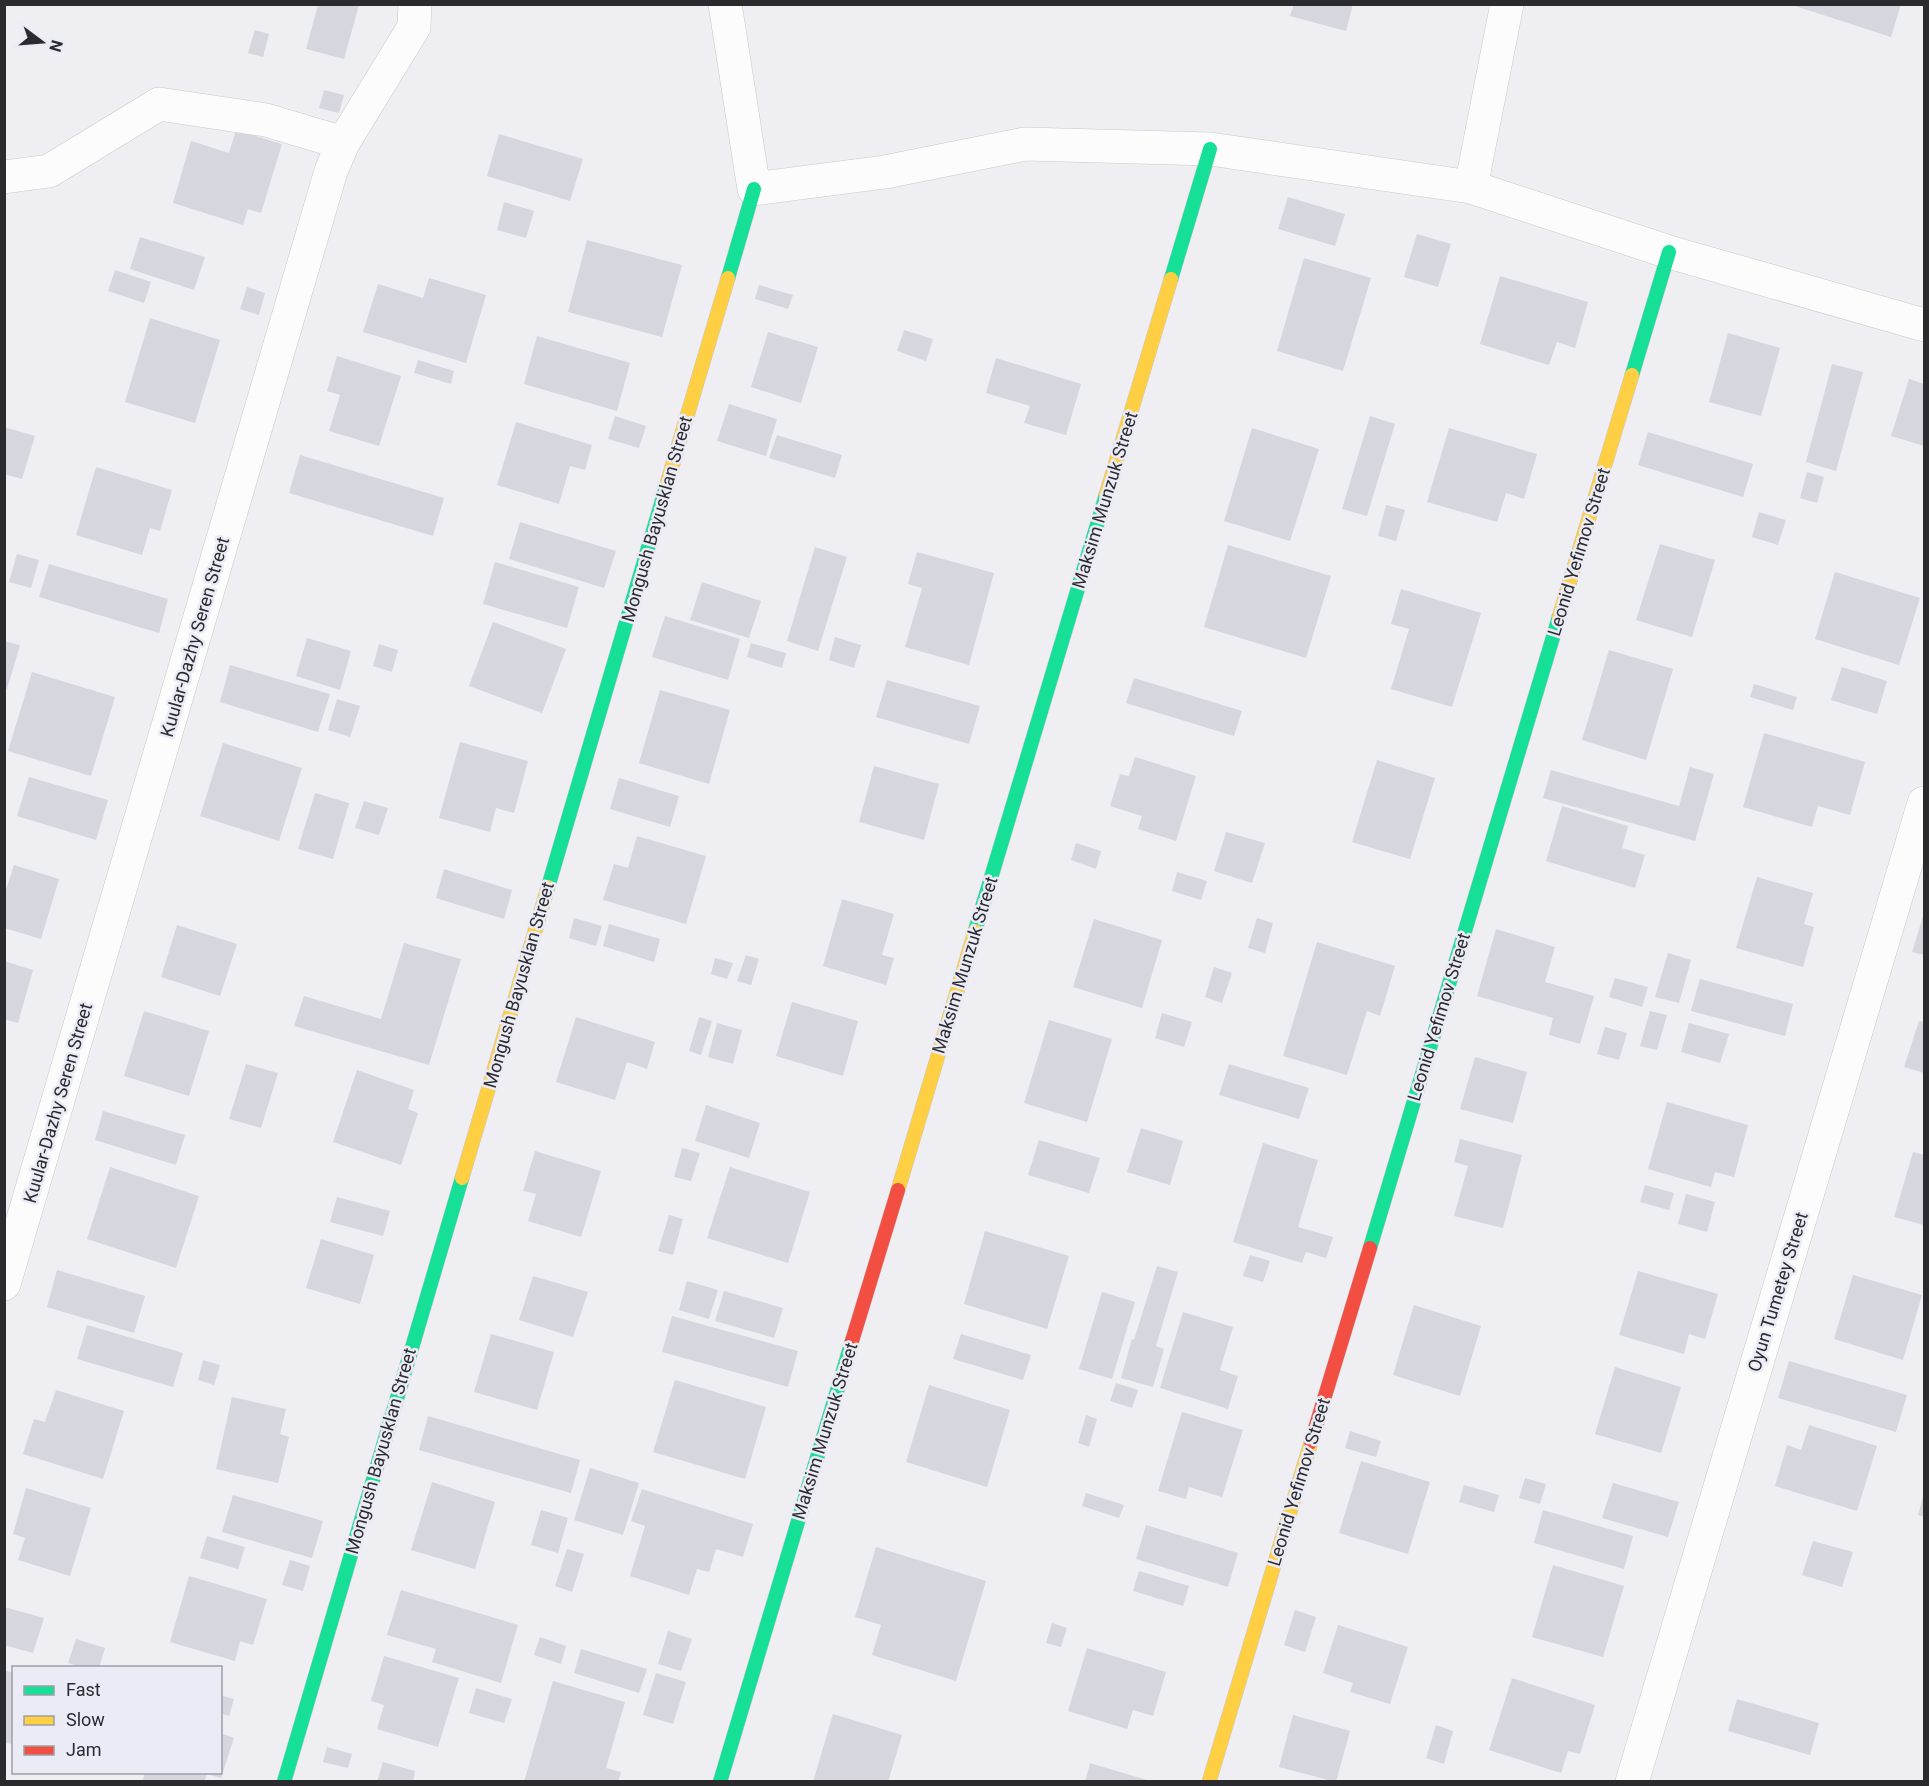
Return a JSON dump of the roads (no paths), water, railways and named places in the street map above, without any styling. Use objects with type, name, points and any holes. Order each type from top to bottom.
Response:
[{"type":"street","name":"Kuular-Dazhy Seren Street","points":[[4,1284],[331,171],[343,143],[414,27],[415,4]]},
{"type":"street","points":[[725,4],[754,189],[885,172],[1025,144],[1210,149],[1471,187],[1669,252],[1924,325]]},
{"type":"street","points":[[1471,187],[1507,4]]},
{"type":"street","points":[[4,177],[49,171],[159,104],[266,120],[343,143]]},
{"type":"street","name":"Maksim Munzuk Street","points":[[720,1782],[1210,149]]},
{"type":"street","name":"Mongush Bayusklan Street","points":[[284,1782],[754,189]]},
{"type":"street","name":"Leonid Yefimov Street","points":[[1209,1782],[1669,252]]},
{"type":"street","name":"Oyun Tumetey Street","points":[[1632,1782],[1924,803]]}]
